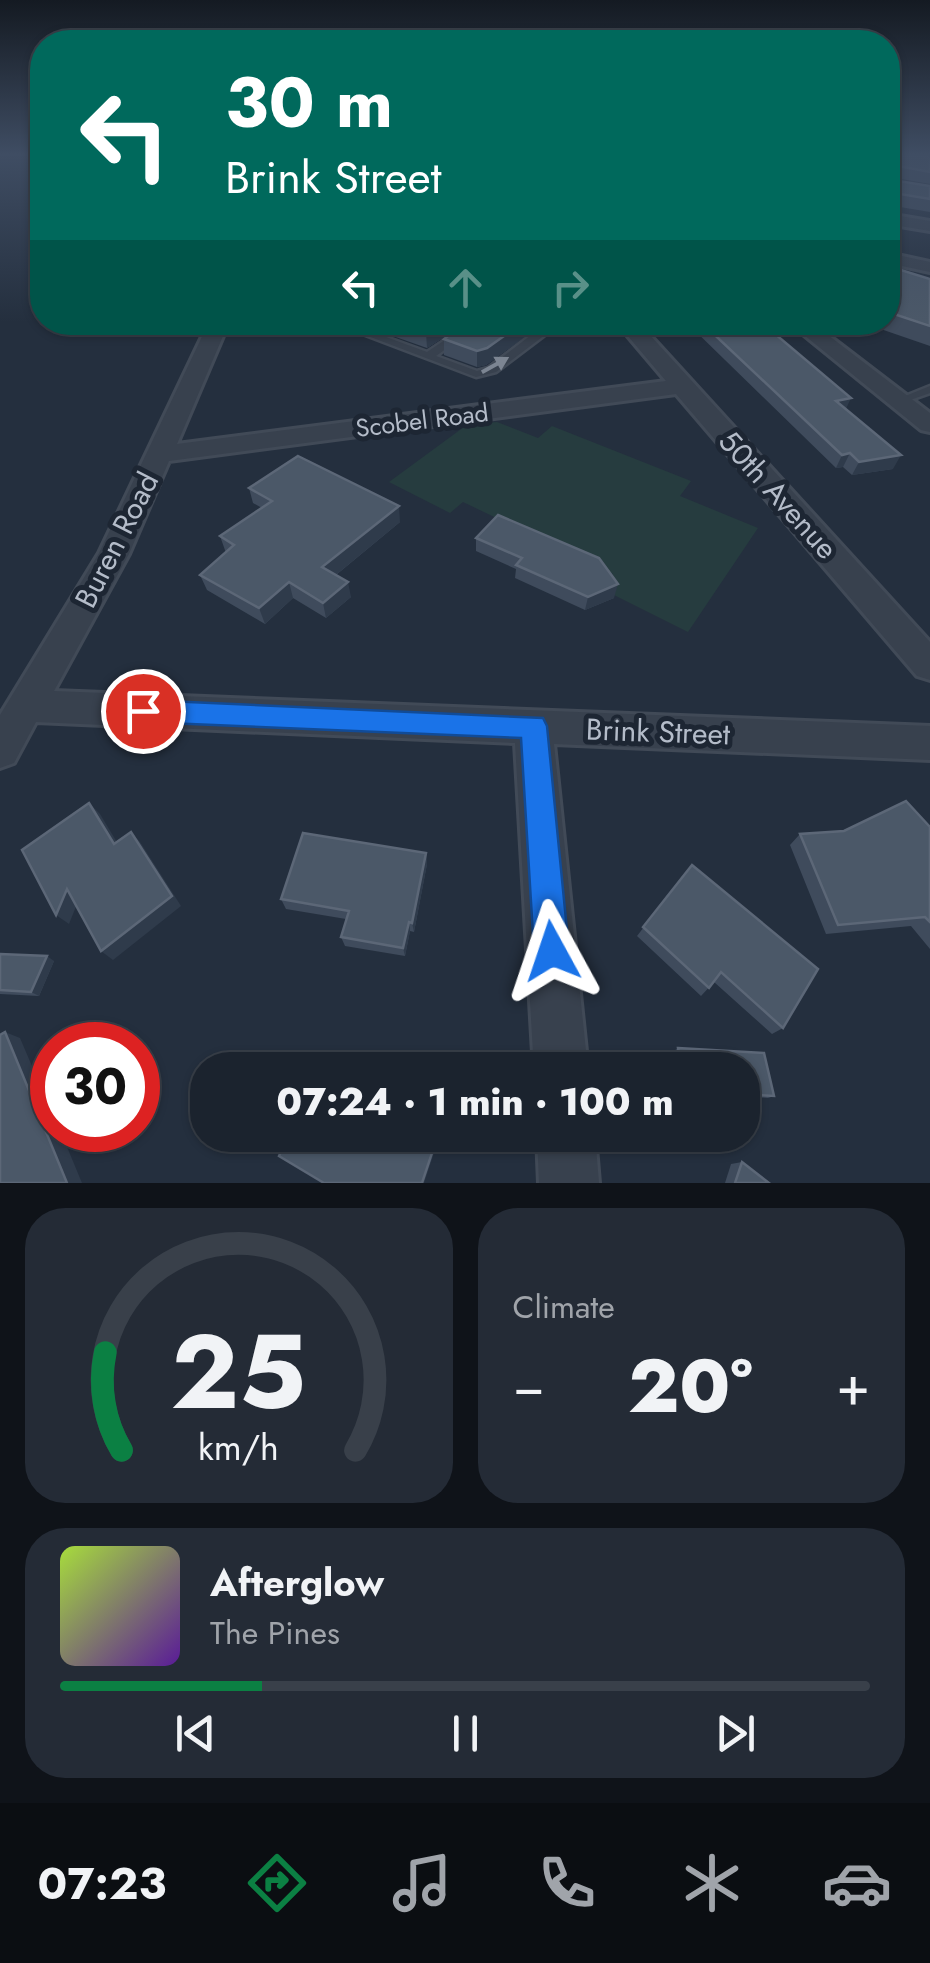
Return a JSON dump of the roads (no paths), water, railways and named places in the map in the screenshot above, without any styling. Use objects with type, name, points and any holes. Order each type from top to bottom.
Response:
[{"type":"street","points":[[900,220],[930,226]]},
{"type":"street","points":[[900,261],[930,267]]},
{"type":"street","name":"Buren Road","points":[[0,750],[114,554],[213,335]]},
{"type":"street","name":"50th Avenue","points":[[637,335],[930,666]]},
{"type":"street","points":[[815,335],[930,425]]},
{"type":"street","name":"Scobel Road","points":[[162,454],[682,386]]},
{"type":"street","name":"Brink Street","points":[[26,706],[930,743]]},
{"type":"street","points":[[534,726],[560,1052]]},
{"type":"street","points":[[567,1152],[569,1183]]},
{"type":"lane","points":[[369,335],[470,373],[487,373],[538,335]]},
{"type":"lane","points":[[427,357],[460,335]]},
{"type":"lane","points":[[899,400],[930,389]]}]
